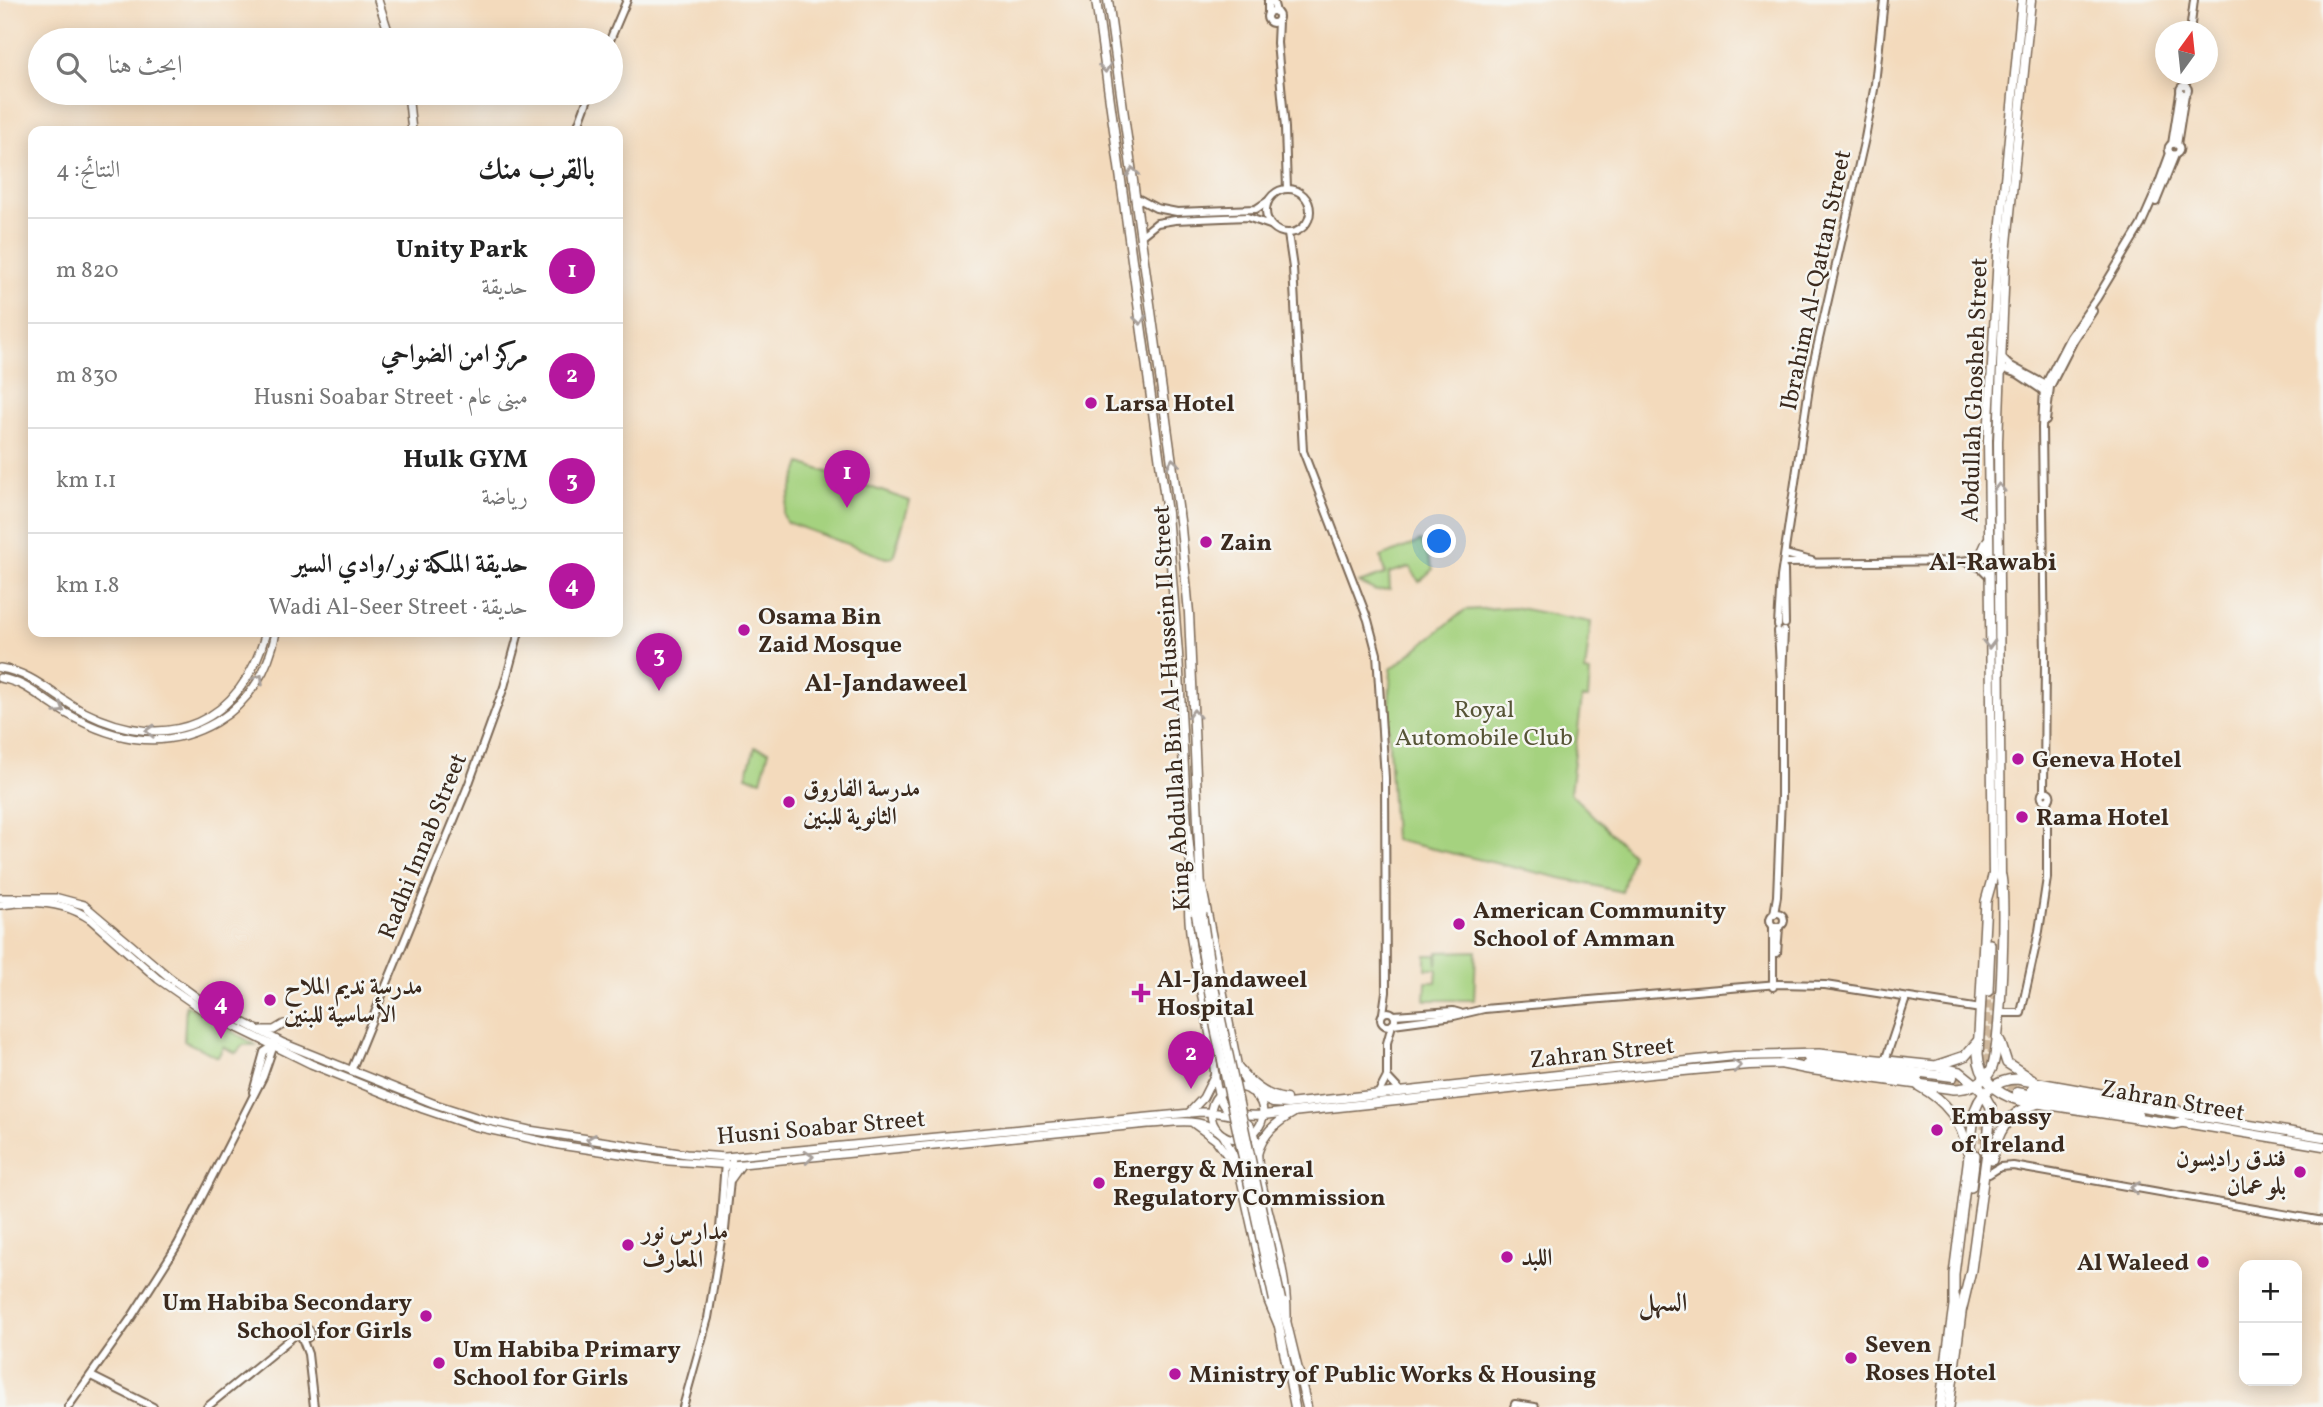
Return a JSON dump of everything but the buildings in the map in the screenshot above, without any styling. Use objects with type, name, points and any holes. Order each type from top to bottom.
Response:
[{"type":"highway","name":"Abdullah Ghosheh Street","points":[[1992,990],[1997,876]]},
{"type":"highway","points":[[1958,1305],[1953,1280],[1975,1157],[1975,1110],[1977,1103],[1992,1087],[2009,1079],[2047,1085],[2163,1105],[2179,1111],[2183,1119],[2175,1124],[2037,1103],[2007,1097],[1992,1087],[1979,1064],[1979,1039],[1986,901],[1997,876]]},
{"type":"highway","points":[[1782,1059],[1808,1069],[1959,1089],[1976,1084],[1985,1077],[1993,1067],[1999,1034],[2004,902],[1997,876]]},
{"type":"highway","points":[[1999,1034],[2007,1063],[2022,1074],[2047,1085]]},
{"type":"highway","points":[[1936,1066],[1965,1056],[1979,1039]]},
{"type":"highway","points":[[1782,1059],[1819,1054],[1936,1066],[1960,1072],[1976,1084],[1991,1107],[1972,1270],[1958,1305],[1947,1386],[1938,1407]]},
{"type":"highway","points":[[1911,1082],[1933,1093],[1954,1115],[1975,1157]]},
{"type":"highway","points":[[1982,1192],[2001,1127],[2018,1111],[2037,1103]]},
{"type":"highway","points":[[1947,1386],[1951,1407]]},
{"type":"main road","points":[[378,0],[387,28]]},
{"type":"main road","name":"King Abdullah Bin Al-Hussein II Street","points":[[1096,0],[1167,513],[1199,914],[1278,1300],[1307,1407]]},
{"type":"main road","name":"King Abdullah Bin Al-Hussein II Street","points":[[1108,0],[1177,490],[1189,613],[1195,880]]},
{"type":"main road","name":"Abdullah Ghosheh Street","points":[[1997,876],[1988,557],[1989,440],[1998,254],[2022,0]]},
{"type":"main road","name":"Abdullah Ghosheh Street","points":[[1997,876],[2000,374],[2005,264],[2031,0]]},
{"type":"main road","points":[[409,105],[410,126]]},
{"type":"main road","points":[[1973,558],[1982,552],[1988,538]]},
{"type":"main road","points":[[0,668],[32,678],[72,706],[108,723],[138,730],[164,732],[196,722],[213,713],[233,696],[255,666],[264,637]]},
{"type":"main road","points":[[0,678],[27,686],[66,713],[102,729],[137,740],[166,740],[209,726],[238,706],[264,671],[275,637]]},
{"type":"main road","points":[[1195,880],[1205,893],[1222,996],[1238,1068],[1262,1107],[1263,1115],[1254,1133],[1238,1139],[1220,1133]]},
{"type":"main road","points":[[1195,880],[1190,916],[1218,1095],[1223,1105],[1231,1111],[1263,1115]]},
{"type":"main road","points":[[0,898],[29,897],[74,905],[102,918],[186,990],[256,1029],[274,1043]]},
{"type":"main road","points":[[0,905],[74,905],[179,996],[207,1013],[274,1043]]},
{"type":"main road","points":[[256,1029],[274,1030],[284,1024]]},
{"type":"main road","name":"Husni Soabar Street","points":[[274,1043],[351,1072],[402,1096]]},
{"type":"main road","name":"Husni Soabar Street","points":[[274,1043],[473,1126],[528,1139],[669,1161],[728,1161],[1189,1113],[1211,1112],[1242,1120],[1254,1133]]},
{"type":"main road","name":"Zahran Street","points":[[1253,1093],[1281,1104],[1723,1058],[1846,1061],[1953,1079]]},
{"type":"main road","name":"Zahran Street","points":[[1263,1115],[1782,1059]]},
{"type":"main road","points":[[1216,1070],[1229,1077],[1235,1075],[1238,1068]]},
{"type":"main road","points":[[1238,1068],[1250,1082],[1272,1096],[1320,1101]]},
{"type":"main road","points":[[1189,1113],[1203,1098],[1216,1070]]},
{"type":"main road","points":[[1253,1093],[1235,1087],[1218,1095],[1211,1112],[1237,1162],[1268,1301],[1275,1321],[1284,1327]]},
{"type":"main road","name":"Zahran Street","points":[[2017,1089],[2323,1146]]},
{"type":"main road","points":[[1257,1156],[1270,1129],[1298,1110]]},
{"type":"main road","name":"Zahran Street","points":[[2183,1119],[2323,1137]]},
{"type":"main road","points":[[1190,1122],[1216,1140],[1239,1171]]},
{"type":"main road","name":"Husni Soabar Street","points":[[728,1161],[741,1164],[967,1137],[1190,1122],[1206,1124],[1220,1133]]},
{"type":"main road","points":[[1254,1133],[1286,1294],[1284,1327]]},
{"type":"main road","points":[[1237,1162],[1242,1155],[1257,1156]]},
{"type":"main road","points":[[731,1179],[741,1164]]},
{"type":"main road","name":"King Abdullah Bin Al-Hussein II Street","points":[[1284,1327],[1296,1407]]},
{"type":"street","points":[[1271,0],[1272,13],[1279,17],[1274,22],[1285,128],[1287,189]]},
{"type":"street","name":"Ibrahim Al-Qattan Street","points":[[1776,914],[1781,797],[1781,628],[1785,554],[1811,374],[1859,167],[1875,84],[1884,0]]},
{"type":"street","points":[[2191,21],[2194,0]]},
{"type":"street","points":[[615,28],[626,1]]},
{"type":"street","points":[[1999,1013],[2021,1013],[2039,931],[2047,878],[2043,433],[2047,389],[2144,227],[2172,154],[2168,149],[2175,144],[2184,84]]},
{"type":"street","points":[[578,126],[586,105]]},
{"type":"street","points":[[1137,198],[1156,208],[1177,212],[1255,209],[1277,192],[1287,189],[1303,195],[1310,209],[1305,226],[1289,234],[1247,217],[1157,223],[1142,235]]},
{"type":"street","points":[[1269,200],[1266,213],[1270,225]]},
{"type":"street","points":[[1289,234],[1303,451],[1368,620],[1378,662],[1387,827],[1386,992],[1380,1018],[1387,1043]]},
{"type":"street","points":[[2001,357],[2047,389]]},
{"type":"street","points":[[2000,374],[2004,369],[2011,371],[2047,389]]},
{"type":"street","points":[[1785,554],[1814,562]]},
{"type":"street","points":[[1784,565],[1814,562],[1961,561],[2000,556]]},
{"type":"street","points":[[1961,561],[1981,568],[1989,576]]},
{"type":"street","name":"Radhi Innab Street","points":[[351,1072],[464,796],[504,687],[518,637]]},
{"type":"street","points":[[1776,926],[1783,922],[1776,914],[1770,919],[1776,926],[1776,985]]},
{"type":"street","points":[[1383,1013],[1460,1013],[1536,1004],[1776,985],[1809,985],[1981,1009]]},
{"type":"street","points":[[1378,1094],[1387,1077],[1387,1043],[1393,1014],[1386,992]]},
{"type":"street","points":[[1885,1060],[1906,998]]},
{"type":"street","points":[[1381,1023],[1386,1026],[1460,1013]]},
{"type":"street","points":[[68,1407],[178,1244],[251,1101],[264,1052],[274,1043]]},
{"type":"street","points":[[1387,1077],[1401,1091]]},
{"type":"street","points":[[683,1407],[709,1310],[722,1234],[725,1230],[731,1179],[728,1161]]},
{"type":"street","points":[[722,1234],[720,1230],[728,1161]]},
{"type":"street","points":[[1989,1174],[2003,1166],[2013,1166],[2323,1221]]},
{"type":"street","points":[[207,1407],[287,1343],[303,1336],[308,1354],[314,1407]]},
{"type":"street","points":[[91,1376],[153,1407]]},
{"type":"street","points":[[1517,1405],[1535,1407]]},
{"type":"green space","points":[[801,463],[910,501],[893,557],[886,558],[786,522],[783,514]]},
{"type":"green space","points":[[1421,541],[1433,569],[1419,582],[1410,567],[1389,573],[1390,589],[1376,591],[1359,583],[1385,574],[1381,557]]},
{"type":"green space","name":"Royal Automobile Club","points":[[1513,607],[1591,622],[1585,672],[1590,673],[1588,698],[1582,698],[1570,793],[1632,854],[1622,892],[1394,840],[1388,724],[1391,669],[1465,610]]},
{"type":"green space","points":[[755,747],[769,751],[761,780],[746,776]]},
{"type":"green space","points":[[1476,951],[1474,1000],[1425,1000],[1426,982],[1436,982],[1437,969],[1426,969],[1426,955],[1436,955],[1437,965],[1438,952]]},
{"type":"green space","points":[[186,1005],[256,1045],[243,1045],[236,1053],[223,1047],[218,1057],[184,1041]]},
{"type":"tunnel","points":[[1992,1053],[1995,989]]},
{"type":"tunnel","points":[[1984,1077],[1988,991]]},
{"type":"tunnel","points":[[1953,1081],[1974,1085]]},
{"type":"tunnel","points":[[1996,1083],[2017,1087]]},
{"type":"tunnel","points":[[1981,1156],[1986,1119]]},
{"type":"place","name":"Larsa Hotel","points":[[1091,403]]},
{"type":"place","name":"Unity Park","points":[[847,508]]},
{"type":"place","name":"Zain","points":[[1206,542]]},
{"type":"place","name":"Osama Bin Zaid Mosque","points":[[744,630]]},
{"type":"place","name":"Hulk GYM","points":[[659,691]]},
{"type":"place","name":"Geneva Hotel","points":[[2018,759]]},
{"type":"place","name":"مدرسة الفاروق الثانوية للبنين","points":[[789,802]]},
{"type":"place","name":"Rama Hotel","points":[[2022,817]]},
{"type":"place","name":"American Community School of Amman","points":[[1459,924]]},
{"type":"place","name":"Al-Jandaweel Hospital","points":[[1141,993]]},
{"type":"place","name":"مدرسة نديم الملاح الأساسية للبنين","points":[[270,1000]]},
{"type":"place","name":"حديقة الملكة نور/وادي السير","points":[[221,1039]]},
{"type":"place","name":"مركز امن الضواحي","points":[[1191,1089]]},
{"type":"place","name":"Embassy of Ireland","points":[[1937,1130]]},
{"type":"place","name":"فندق راديسون بلو عمان","points":[[2300,1172]]},
{"type":"place","name":"Energy & Mineral Regulatory Commission","points":[[1099,1183]]},
{"type":"place","name":"مدارس نور المعارف","points":[[628,1245]]},
{"type":"place","name":"اللبد","points":[[1507,1257]]},
{"type":"place","name":"Al Waleed","points":[[2203,1262]]},
{"type":"place","name":"Um Habiba Secondary School for Girls","points":[[426,1316]]},
{"type":"place","name":"Seven Roses Hotel","points":[[1851,1358]]},
{"type":"place","name":"Um Habiba Primary School for Girls","points":[[439,1363]]},
{"type":"place","name":"Ministry of Public Works & Housing","points":[[1175,1374]]},
{"type":"district","name":"Al-Rawabi","points":[[1993,561]]},
{"type":"district","name":"Al-Jandaweel","points":[[886,682]]},
{"type":"district","name":"السهل","points":[[1663,1302]]}]
